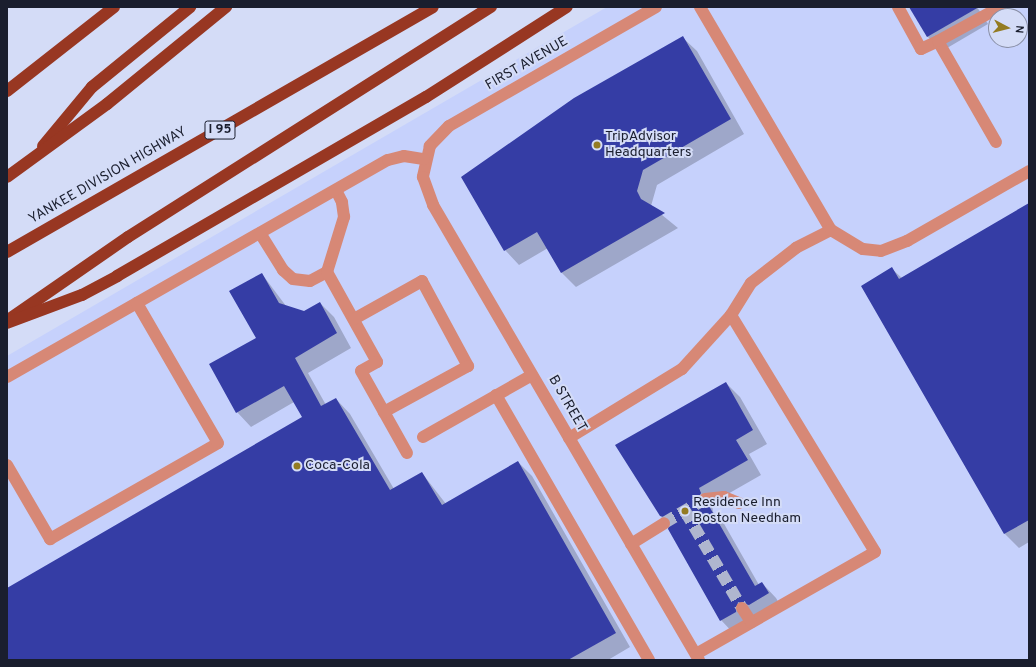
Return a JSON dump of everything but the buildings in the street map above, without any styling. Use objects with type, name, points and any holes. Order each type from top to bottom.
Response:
[{"type":"highway","points":[[7,90],[114,7]]},
{"type":"highway","points":[[32,159],[92,87],[190,7]]},
{"type":"highway","points":[[7,177],[131,85],[226,7]]},
{"type":"highway","name":"YANKEE DIVISION HIGHWAY","points":[[7,252],[432,7]]},
{"type":"highway","points":[[7,322],[154,220],[491,7]]},
{"type":"highway","points":[[7,322],[82,295],[124,272],[431,94],[567,7]]},
{"type":"street","name":"FIRST AVENUE","points":[[424,158],[435,139],[459,119],[656,7]]},
{"type":"street","points":[[700,7],[831,230],[863,249],[881,251],[907,242],[1029,171]]},
{"type":"street","points":[[898,7],[922,49],[1000,7]]},
{"type":"street","points":[[938,41],[996,142]]},
{"type":"street","points":[[7,377],[396,157],[424,158]]},
{"type":"street","name":"B STREET","points":[[424,158],[423,177],[428,196],[698,657]]},
{"type":"street","points":[[260,233],[282,270],[293,279],[310,281],[327,272],[344,217],[342,202],[336,190]]},
{"type":"street","points":[[569,438],[682,369],[731,315],[751,283],[796,248],[831,230]]},
{"type":"street","points":[[327,272],[377,362],[360,371],[407,453]]},
{"type":"street","points":[[354,319],[422,281],[468,366],[384,412]]},
{"type":"street","points":[[7,465],[50,539],[218,443],[137,303]]},
{"type":"street","points":[[698,657],[751,622],[875,552],[731,315]]},
{"type":"street","points":[[423,437],[532,375]]},
{"type":"street","points":[[496,395],[649,660]]},
{"type":"street","points":[[705,499],[724,497],[739,503]]},
{"type":"street","points":[[631,544],[664,523]]},
{"type":"street","points":[[742,608],[751,622]]},
{"type":"shaded area","points":[[607,7],[1029,7],[1029,660],[7,660],[7,356]]},
{"type":"tunnel","points":[[664,523],[705,499]]},
{"type":"tunnel","points":[[685,511],[742,608]]},
{"type":"place","name":"TripAdvisor Headquarters","points":[[597,145]]},
{"type":"place","name":"Coca-Cola","points":[[297,466]]},
{"type":"place","name":"Residence Inn Boston Needham","points":[[685,511]]}]
